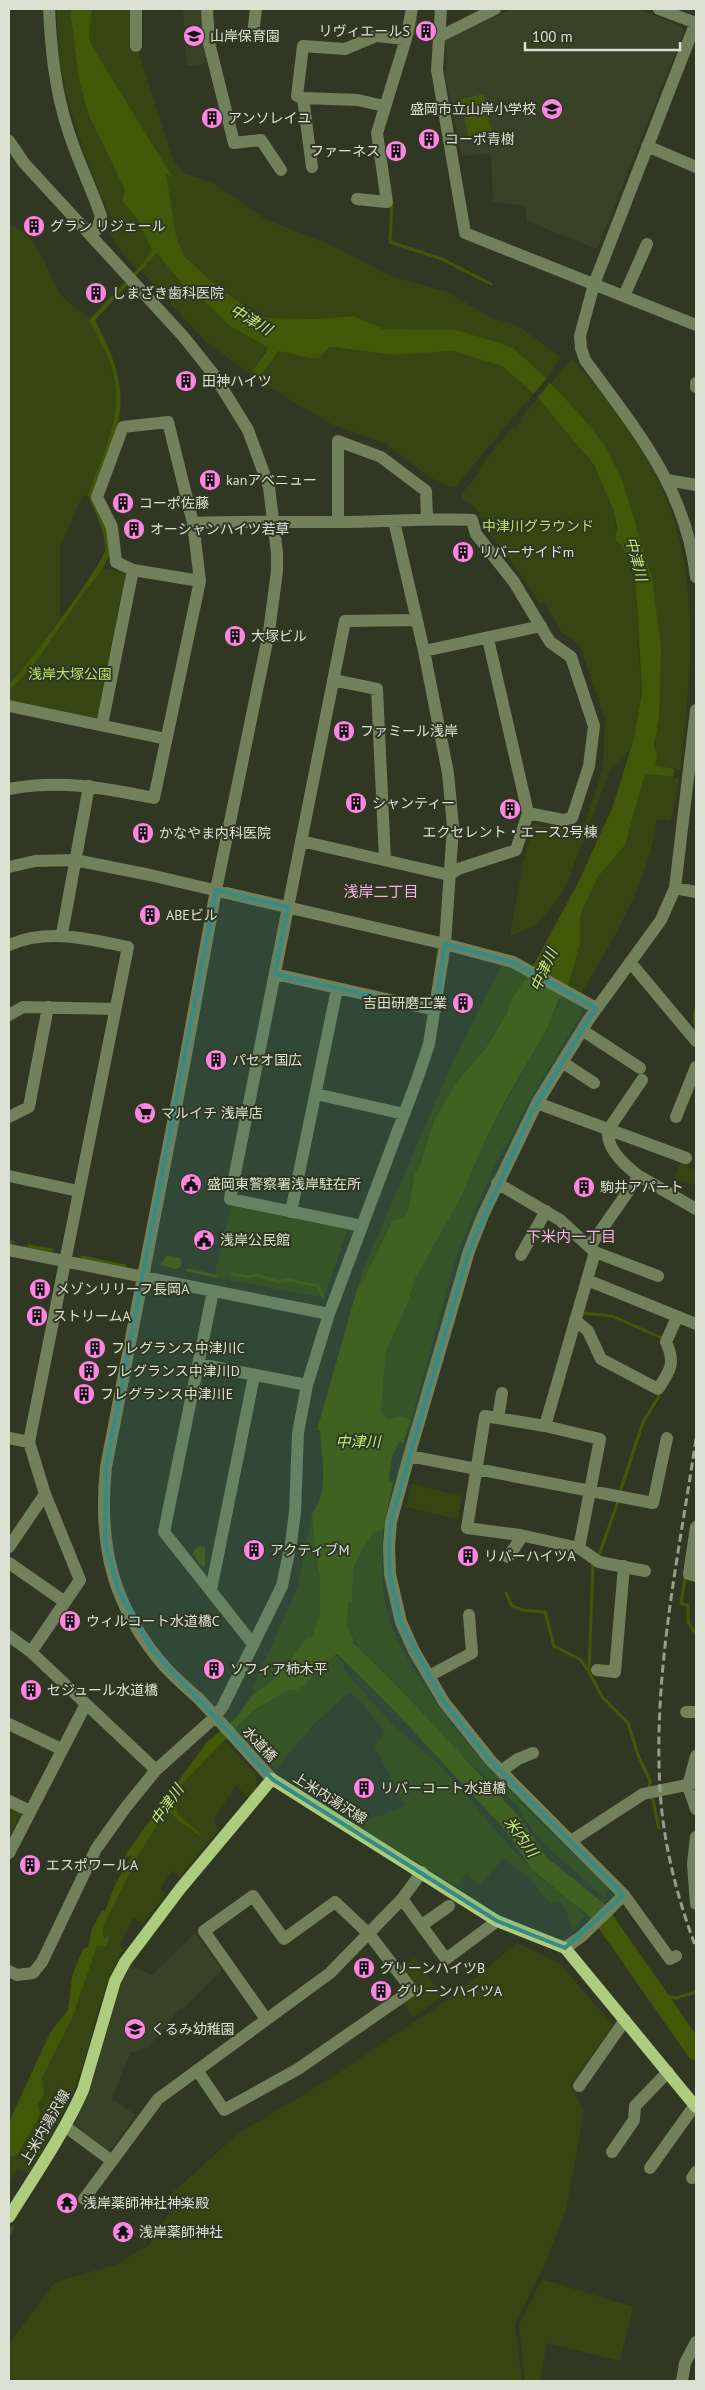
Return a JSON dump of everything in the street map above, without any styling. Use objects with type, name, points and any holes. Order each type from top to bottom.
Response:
[{"type":"main road","name":"上米内湯沢線","points":[[9,2216],[66,2127],[83,2090],[115,1981],[125,1962],[180,1889],[272,1779],[497,1921],[565,1948],[696,2106]]},
{"type":"street","points":[[49,9],[53,63],[60,100],[72,143],[101,216],[96,229],[91,235]]},
{"type":"street","points":[[136,9],[136,46]]},
{"type":"street","points":[[207,9],[209,43],[234,143],[261,140],[281,170]]},
{"type":"street","points":[[253,34],[256,9]]},
{"type":"street","points":[[356,199],[387,202],[377,133],[406,39],[412,9]]},
{"type":"street","points":[[440,9],[438,70],[465,234],[696,325]]},
{"type":"street","points":[[438,37],[496,9]]},
{"type":"street","points":[[659,9],[696,23],[594,284],[580,336],[585,360],[654,456],[678,501],[696,577]]},
{"type":"street","points":[[384,106],[358,100],[304,98],[297,96],[303,46],[345,49],[376,36],[406,39]]},
{"type":"street","points":[[304,98],[312,167]]},
{"type":"street","name":"水道橋","points":[[9,141],[24,163],[183,336],[214,375],[248,430],[269,487],[277,571],[270,625],[216,890],[183,1071],[142,1276],[106,1467],[103,1508],[105,1543],[118,1590],[139,1631],[166,1668],[215,1717],[272,1779]]},
{"type":"street","points":[[647,146],[696,167]]},
{"type":"street","points":[[624,296],[647,244]]},
{"type":"street","points":[[9,789],[33,784],[63,783],[154,798],[200,581],[193,523],[168,422],[123,427],[98,497],[112,527],[116,562],[133,570],[200,581]]},
{"type":"street","points":[[338,522],[338,441],[381,457],[426,491],[428,518]]},
{"type":"street","points":[[667,480],[696,485]]},
{"type":"street","points":[[193,523],[273,520],[394,521],[428,518],[472,520],[476,534],[514,582],[550,642],[571,657],[594,726],[589,766],[572,818],[563,820],[528,813]]},
{"type":"street","points":[[9,1971],[17,1975],[33,1973],[42,1962],[96,1849],[126,1807],[156,1770],[215,1717],[282,1586],[295,1512],[298,1433],[307,1385],[329,1314],[429,1044],[445,944],[453,827],[451,800],[424,651],[415,620],[394,521]]},
{"type":"street","points":[[102,724],[133,570]]},
{"type":"street","points":[[362,1226],[230,1199],[345,621],[415,620]]},
{"type":"street","points":[[424,651],[488,639],[541,626]]},
{"type":"street","points":[[301,841],[450,875],[458,869],[516,850],[528,813],[488,639]]},
{"type":"street","points":[[333,680],[377,689],[385,860]]},
{"type":"street","points":[[9,706],[102,724],[166,739]]},
{"type":"street","points":[[676,1956],[670,1959],[570,1841],[501,1771],[444,1702],[414,1651],[401,1622],[390,1574],[391,1522],[409,1456],[469,1251],[497,1183],[537,1103],[582,1030],[592,1006],[630,962],[661,920],[675,888],[696,710]]},
{"type":"street","points":[[62,934],[89,786]]},
{"type":"street","points":[[9,866],[36,861],[75,860],[216,890],[445,944],[513,962],[592,1006]]},
{"type":"street","points":[[675,888],[696,892]]},
{"type":"street","points":[[9,944],[35,937],[62,934],[128,947],[29,1442],[45,1494],[80,1580],[31,1652]]},
{"type":"street","points":[[630,962],[696,1041]]},
{"type":"street","points":[[275,974],[435,1010]]},
{"type":"street","points":[[291,1212],[337,989]]},
{"type":"street","points":[[9,1015],[23,1007],[115,1009]]},
{"type":"street","points":[[9,1117],[29,1107],[48,1007]]},
{"type":"street","points":[[582,1030],[641,1074],[608,1130],[608,1142],[616,1154],[639,1176],[696,1209]]},
{"type":"street","points":[[562,1062],[594,1083]]},
{"type":"street","points":[[676,1117],[696,1067]]},
{"type":"street","points":[[316,1094],[404,1114]]},
{"type":"street","points":[[537,1103],[686,1158]]},
{"type":"street","points":[[9,1176],[78,1191]]},
{"type":"street","points":[[545,1426],[587,1280],[592,1249],[639,1176]]},
{"type":"street","points":[[497,1183],[546,1211],[592,1249],[658,1276]]},
{"type":"street","points":[[521,1255],[546,1211]]},
{"type":"street","points":[[9,1250],[329,1314]]},
{"type":"street","points":[[587,1280],[696,1324]]},
{"type":"street","points":[[213,1291],[164,1532],[253,1644]]},
{"type":"street","points":[[575,1320],[588,1331],[601,1359],[658,1389],[670,1370],[672,1355],[666,1342],[676,1317]]},
{"type":"street","points":[[199,1364],[307,1385]]},
{"type":"street","points":[[211,1590],[254,1376]]},
{"type":"street","points":[[498,1418],[502,1394]]},
{"type":"street","points":[[579,1548],[600,1439],[545,1426],[485,1416],[467,1528],[520,1535],[579,1548],[599,1562],[645,1571]]},
{"type":"street","points":[[9,1438],[29,1442]]},
{"type":"street","points":[[409,1456],[653,1503],[667,1438]]},
{"type":"street","points":[[9,1547],[45,1494]]},
{"type":"street","points":[[696,1527],[689,1574],[696,1576]]},
{"type":"street","points":[[508,1556],[519,1541],[520,1535]]},
{"type":"street","points":[[9,1563],[65,1602]]},
{"type":"street","points":[[597,1670],[614,1672],[624,1566]]},
{"type":"street","points":[[429,1676],[472,1653],[469,1615]]},
{"type":"street","points":[[9,1636],[31,1652],[156,1770]]},
{"type":"street","points":[[9,1853],[61,1749],[86,1704]]},
{"type":"street","points":[[9,1724],[61,1749]]},
{"type":"street","points":[[501,1771],[518,1759],[533,1753]]},
{"type":"street","points":[[696,1756],[692,1784],[696,1809]]},
{"type":"street","points":[[570,1841],[643,1794],[692,1784]]},
{"type":"street","points":[[9,1801],[30,1811]]},
{"type":"street","points":[[696,1837],[693,1864],[696,1904]]},
{"type":"street","points":[[84,2198],[158,2099],[266,2018],[330,1973],[402,1899],[422,1872]]},
{"type":"street","points":[[197,2070],[224,2110],[298,2069],[412,1990],[368,1934],[335,1902],[284,1939],[253,1896],[204,1931],[266,2018]]},
{"type":"street","points":[[402,1899],[446,1959],[497,1921]]},
{"type":"street","points":[[565,1948],[582,1936],[621,1899]]},
{"type":"street","points":[[422,1925],[449,1906]]},
{"type":"street","points":[[579,2086],[625,2020]]},
{"type":"street","points":[[612,2152],[634,2120],[635,2106],[668,2072]]},
{"type":"street","points":[[650,2168],[696,2106]]},
{"type":"street","points":[[66,2127],[112,2161]]},
{"type":"street","points":[[682,2381],[685,2364],[696,2342]]},
{"type":"highlighted area","points":[[216,890],[288,907],[275,974],[435,1010],[445,944],[513,962],[596,1008],[531,1114],[469,1251],[391,1522],[389,1546],[390,1574],[401,1622],[444,1702],[491,1761],[624,1895],[565,1948],[497,1921],[272,1779],[152,1650],[118,1590],[105,1543],[106,1467]]},
{"type":"shaded area","name":"山岸保育園","points":[[183,9],[201,9],[209,63],[187,66]]},
{"type":"shaded area","name":"盛岡市立山岸小学校","points":[[511,9],[639,9],[682,27],[684,31],[597,249],[527,221],[526,206],[493,202],[491,153],[462,156],[446,81],[446,40]]},
{"type":"shaded area","name":"くるみ幼稚園","points":[[195,1933],[222,1970],[182,2010],[180,2008],[148,2048],[130,2053],[112,2099],[136,2115],[112,2148],[108,2150],[75,2125],[121,1983],[131,1965],[152,1975]]},
{"type":"green space","points":[[57,9],[70,9],[79,80],[89,116],[125,190],[122,201],[136,218],[151,243],[153,250],[138,269],[124,255],[109,233],[115,226],[91,170],[66,94],[59,50]]},
{"type":"green space","points":[[92,9],[133,9],[138,51],[173,160],[184,173],[215,184],[265,219],[336,247],[390,276],[447,292],[492,318],[517,325],[561,357],[547,379],[402,331],[383,329],[347,316],[313,319],[268,318],[220,289],[184,256],[176,236],[165,173],[172,177],[92,46],[89,37]]},
{"type":"green space","points":[[9,225],[18,228],[33,242],[60,294],[90,319],[111,367],[115,384],[115,400],[114,416],[106,448],[88,495],[82,496],[60,547],[60,618],[34,655],[9,684]]},
{"type":"green space","points":[[157,253],[185,288],[200,297],[230,326],[267,347],[252,371],[260,376],[280,351],[309,358],[319,358],[330,347],[392,355],[453,351],[502,366],[533,394],[515,416],[512,415],[509,423],[454,488],[429,477],[385,443],[331,424],[259,381],[204,340],[141,271]]},
{"type":"green space","points":[[572,359],[616,412],[643,452],[664,493],[681,545],[689,609],[690,641],[687,706],[680,770],[655,765],[655,740],[624,487],[606,447],[551,383]]},
{"type":"green space","name":"中津川グラウンド","points":[[538,398],[578,445],[602,481],[611,500],[615,519],[615,539],[630,556],[633,564],[637,591],[637,628],[641,684],[640,705],[638,724],[633,742],[624,758],[610,770],[568,880],[558,899],[536,925],[510,936],[523,862],[534,824],[548,828],[566,829],[585,822],[603,770],[605,718],[579,644],[562,633],[545,602],[540,605],[520,574],[482,523],[492,521],[491,517],[481,518],[478,510],[462,499],[462,493],[479,473],[481,466],[512,428],[516,428],[521,422],[520,419]]},
{"type":"green space","name":"浅岸大塚公園","points":[[101,568],[122,572],[126,579],[99,714],[95,718],[9,700],[9,691],[47,648]]},
{"type":"green space","points":[[645,774],[679,778],[671,821],[657,819],[646,866],[628,911],[580,995],[568,987],[580,943],[580,916],[597,878],[625,845]]},
{"type":"green space","points":[[502,965],[513,967],[528,975],[486,1048],[459,1079],[415,1173],[408,1210],[404,1217],[392,1221],[362,1284],[358,1286],[365,1265],[455,1057]]},
{"type":"green space","points":[[563,994],[577,1002],[582,1013],[533,1094],[493,1169],[457,1254],[411,1420],[400,1416],[388,1420],[381,1413],[386,1351],[407,1305],[415,1279],[462,1195],[485,1140],[547,1029]]},
{"type":"green space","points":[[681,1161],[688,1163],[687,1167],[696,1170],[696,1185],[674,1179]]},
{"type":"green space","points":[[232,1204],[348,1228],[326,1293],[319,1297],[214,1277]]},
{"type":"green space","points":[[412,1484],[462,1496],[457,1519],[406,1507]]},
{"type":"green space","points":[[312,1513],[315,1551],[320,1576],[320,1613],[314,1632],[278,1676],[252,1696],[253,1687],[298,1587]]},
{"type":"green space","points":[[383,1530],[382,1574],[384,1596],[392,1625],[406,1656],[439,1707],[483,1762],[608,1887],[605,1898],[554,1853],[533,1832],[518,1807],[459,1753],[407,1697],[367,1662],[347,1626],[348,1602],[352,1601],[354,1571],[357,1559],[373,1533]]},
{"type":"green space","points":[[336,1656],[344,1664],[344,1670],[395,1727],[443,1768],[510,1847],[542,1879],[565,1895],[585,1916],[573,1931],[565,1908],[558,1901],[551,1904],[528,1877],[504,1858],[480,1885],[466,1874],[457,1887],[356,1825],[405,1806],[374,1746],[385,1733],[362,1703],[350,1692],[314,1724],[275,1770],[238,1731],[237,1729],[254,1710],[289,1690],[303,1686],[327,1662]]},
{"type":"green space","points":[[224,1740],[256,1775],[256,1791],[249,1798],[236,1786],[214,1818],[218,1831],[180,1877],[172,1871],[160,1888],[166,1894],[144,1923],[133,1918],[120,1944],[124,1949],[103,1996],[84,2063],[68,2104],[28,2174],[18,2169],[9,2181],[9,2157],[17,2155],[44,2093],[42,2078],[73,2016],[97,1946],[106,1946],[103,1927],[162,1809],[179,1819],[199,1836],[201,1834],[179,1815],[175,1803],[168,1805],[169,1800],[175,1798],[183,1783]]},
{"type":"green space","points":[[9,1805],[22,1811],[9,1837]]},
{"type":"green space","points":[[517,1943],[560,1964],[613,2025],[571,2085],[584,2112],[566,2210],[546,2261],[515,2326],[522,2381],[9,2381],[9,2344],[55,2282],[115,2265],[148,2246],[173,2208],[164,2200],[239,2133],[331,2078],[456,1994]]},
{"type":"green space","points":[[415,1958],[443,1996],[413,2017],[403,2004],[420,1991],[403,1966]]},
{"type":"green space","points":[[542,2279],[633,2307],[620,2361],[547,2343],[540,2381],[525,2381],[519,2325]]},
{"type":"water","name":"中津川","points":[[70,9],[92,9],[89,37],[92,46],[173,178],[166,173],[176,236],[184,256],[220,289],[259,315],[268,318],[313,319],[353,316],[383,329],[455,330],[513,348],[544,376],[583,418],[606,447],[622,480],[652,578],[661,649],[659,718],[654,746],[657,756],[655,765],[674,769],[673,777],[645,774],[625,845],[597,878],[580,916],[580,943],[568,987],[558,1001],[547,1029],[485,1140],[462,1195],[415,1279],[407,1305],[386,1351],[381,1413],[388,1420],[400,1416],[411,1420],[403,1443],[399,1442],[392,1456],[389,1480],[393,1482],[383,1530],[373,1533],[355,1565],[352,1601],[348,1602],[347,1626],[354,1640],[327,1662],[303,1686],[296,1690],[289,1690],[254,1710],[183,1783],[175,1798],[169,1798],[168,1805],[175,1803],[179,1815],[201,1834],[199,1836],[166,1810],[162,1809],[157,1825],[137,1858],[103,1927],[104,1939],[110,1934],[106,1946],[97,1946],[73,2016],[42,2078],[44,2093],[38,2105],[40,2115],[17,2155],[9,2157],[9,2122],[50,2033],[68,2010],[72,1976],[83,1949],[88,1947],[92,1928],[102,1911],[105,1911],[115,1885],[132,1855],[125,1858],[126,1854],[206,1743],[236,1718],[252,1696],[278,1676],[308,1637],[312,1636],[320,1613],[320,1576],[315,1551],[312,1513],[318,1504],[323,1484],[320,1430],[317,1430],[358,1286],[362,1284],[392,1221],[404,1217],[408,1210],[415,1173],[422,1160],[434,1121],[459,1079],[486,1048],[507,1013],[511,1000],[528,975],[578,883],[613,806],[634,738],[642,694],[636,585],[630,556],[615,539],[617,527],[614,511],[594,465],[538,398],[502,366],[453,351],[392,355],[330,347],[319,358],[309,358],[279,351],[260,376],[252,371],[266,352],[267,347],[230,326],[200,297],[185,288],[157,253],[95,320],[116,369],[120,389],[117,426],[93,494],[109,539],[110,552],[108,558],[48,645],[30,669],[9,691],[9,684],[45,640],[77,596],[101,560],[105,550],[102,528],[88,495],[111,432],[116,399],[115,383],[107,354],[89,320],[143,263],[152,250],[138,220],[122,201],[125,190],[89,116],[79,80]]},
{"type":"water","points":[[484,94],[492,133],[468,137],[461,99]]},
{"type":"water","points":[[167,1255],[180,1258],[182,1262],[180,1267],[176,1269],[160,1265]]},
{"type":"water","points":[[198,1546],[205,1547],[205,1567],[199,1564],[193,1552]]},
{"type":"pier","points":[[548,377],[552,380],[536,400],[532,396]]},
{"type":"waterway","points":[[413,34],[416,19]]},
{"type":"waterway","points":[[392,203],[390,242],[442,259],[491,284]]},
{"type":"waterway","points":[[696,1008],[694,1019],[696,1030]]},
{"type":"waterway","points":[[29,1246],[52,1250]]},
{"type":"waterway","points":[[82,1257],[125,1266]]},
{"type":"waterway","points":[[188,1270],[216,1276]]},
{"type":"waterway","points":[[232,1274],[248,1277],[258,1275],[278,1282],[289,1280],[318,1286],[323,1297]]},
{"type":"waterway","points":[[583,1313],[612,1316],[662,1338]]},
{"type":"waterway","points":[[620,1492],[643,1422],[659,1396]]},
{"type":"waterway","points":[[599,1555],[618,1502]]},
{"type":"waterway","points":[[593,1564],[589,1672],[603,1698],[628,1723],[638,1755],[650,1781],[649,1789]]},
{"type":"waterway","points":[[685,1579],[681,1604],[688,1605],[688,1622],[696,1634]]},
{"type":"waterway","points":[[506,1593],[512,1606],[522,1610],[545,1612],[554,1646],[581,1660],[588,1671]]},
{"type":"waterway","name":"米内川","points":[[327,1638],[345,1648],[400,1703],[512,1823],[540,1864],[599,1912],[696,2051]]},
{"type":"waterway","points":[[650,1797],[653,1800],[659,1828]]},
{"type":"waterway","points":[[656,1994],[676,1998],[696,1992]]},
{"type":"waterway","points":[[9,2234],[12,2228]]},
{"type":"railway","points":[[696,1439],[669,1613],[660,1701],[659,1745],[660,1789],[664,1829],[677,1890],[696,1948]]},
{"type":"place","name":"リヴィエールS","points":[[426,31]]},
{"type":"place","name":"山岸保育園","points":[[194,36]]},
{"type":"place","name":"盛岡市立山岸小学校","points":[[552,109]]},
{"type":"place","name":"アンソレイユ","points":[[212,118]]},
{"type":"place","name":"コーポ青樹","points":[[429,139]]},
{"type":"place","name":"ファーネス","points":[[396,151]]},
{"type":"place","name":"グラン リジェール","points":[[34,226]]},
{"type":"place","name":"しまざき歯科医院","points":[[96,293]]},
{"type":"place","name":"田神ハイツ","points":[[186,381]]},
{"type":"place","name":"kanアベニュー","points":[[210,480]]},
{"type":"place","name":"コーポ佐藤","points":[[123,503]]},
{"type":"place","name":"オーシャンハイツ若草","points":[[134,529]]},
{"type":"place","name":"リバーサイドm","points":[[463,552]]},
{"type":"place","name":"大塚ビル","points":[[235,636]]},
{"type":"place","name":"ファミール浅岸","points":[[344,731]]},
{"type":"place","name":"シャンティー","points":[[356,803]]},
{"type":"place","name":"エクセレント・エース2号棟","points":[[510,809]]},
{"type":"place","name":"かなやま内科医院","points":[[143,833]]},
{"type":"place","name":"ABEビル","points":[[150,915]]},
{"type":"place","name":"吉田研磨工業","points":[[463,1003]]},
{"type":"place","name":"パセオ国広","points":[[216,1060]]},
{"type":"place","name":"マルイチ 浅岸店","points":[[145,1113]]},
{"type":"place","name":"盛岡東警察署浅岸駐在所","points":[[191,1184]]},
{"type":"place","name":"駒井アパート","points":[[584,1187]]},
{"type":"place","name":"浅岸公民館","points":[[204,1240]]},
{"type":"place","name":"メゾンリリーフ長岡A","points":[[40,1289]]},
{"type":"place","name":"ストリームA","points":[[37,1316]]},
{"type":"place","name":"フレグランス中津川C","points":[[95,1348]]},
{"type":"place","name":"フレグランス中津川D","points":[[89,1371]]},
{"type":"place","name":"フレグランス中津川E","points":[[84,1394]]},
{"type":"place","name":"アクティブM","points":[[254,1550]]},
{"type":"place","name":"リバーハイツA","points":[[468,1556]]},
{"type":"place","name":"ウィルコート水道橋C","points":[[70,1621]]},
{"type":"place","name":"ソフィア柿木平","points":[[214,1669]]},
{"type":"place","name":"セジュール水道橋","points":[[31,1690]]},
{"type":"place","name":"リバーコート水道橋","points":[[364,1788]]},
{"type":"place","name":"エスポワールA","points":[[30,1865]]},
{"type":"place","name":"グリーンハイツB","points":[[364,1968]]},
{"type":"place","name":"グリーンハイツA","points":[[381,1991]]},
{"type":"place","name":"くるみ幼稚園","points":[[135,2029]]},
{"type":"place","name":"浅岸薬師神社神楽殿","points":[[67,2203]]},
{"type":"place","name":"浅岸薬師神社","points":[[123,2232]]},
{"type":"district","name":"浅岸二丁目","points":[[381,892]]},
{"type":"district","name":"下米内一丁目","points":[[571,1237]]}]
